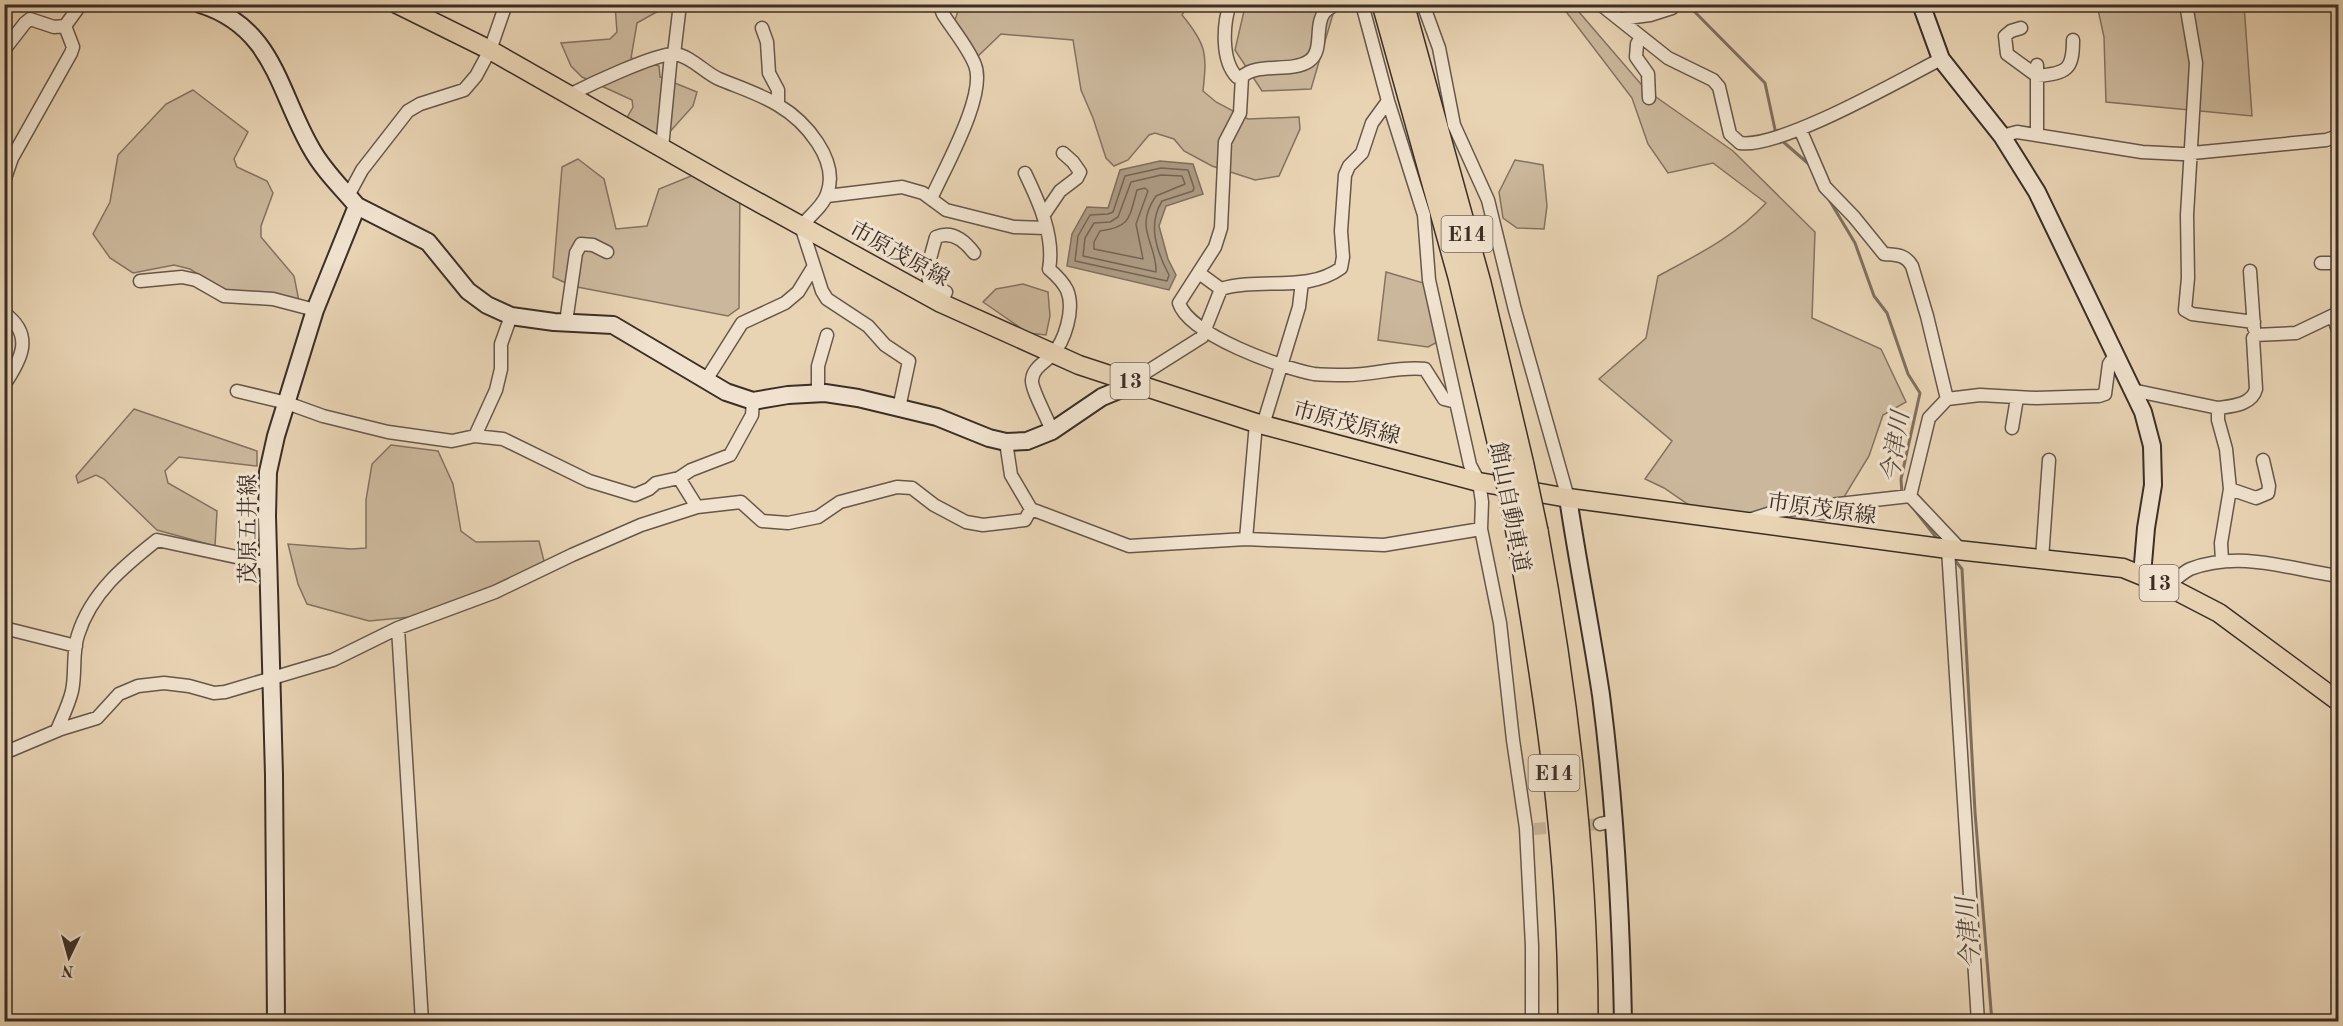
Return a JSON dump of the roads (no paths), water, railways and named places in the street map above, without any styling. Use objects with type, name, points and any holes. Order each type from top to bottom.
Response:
[{"type":"highway","name":"館山自動車道","points":[[1383,4],[1459,277],[1516,527],[1542,682],[1555,783],[1564,880],[1569,1022]]},
{"type":"highway","name":"館山自動車道","points":[[1403,4],[1480,283],[1537,531],[1562,680],[1574,782],[1582,877],[1587,1022]]},
{"type":"main road","name":"市原茂原線","points":[[397,4],[490,50],[941,303],[1078,365],[1259,424],[1479,482],[1568,498],[1745,522],[2124,568],[2167,586],[2233,622],[2338,701]]},
{"type":"street","points":[[4,50],[30,19],[54,27],[65,26],[81,4]]},
{"type":"street","points":[[353,201],[362,170],[408,111],[420,104],[464,90],[476,76],[490,50],[506,4]]},
{"type":"street","points":[[662,148],[680,4]]},
{"type":"street","points":[[931,198],[972,109],[977,75],[975,64],[939,4]]},
{"type":"street","points":[[1230,4],[1225,19],[1225,40],[1231,70],[1237,77],[1253,71],[1296,66],[1312,59],[1317,52],[1320,23],[1324,13],[1335,4]]},
{"type":"street","points":[[1362,4],[1388,101],[1424,215],[1429,280],[1470,465],[1479,482],[1482,502],[1481,529],[1500,623],[1513,740],[1530,829],[1532,1022]]},
{"type":"street","points":[[1423,4],[1439,48],[1454,125],[1488,200],[1515,310],[1568,498],[1600,695],[1607,822],[1621,942],[1623,1022]]},
{"type":"street","points":[[1600,4],[1668,58],[1713,80],[1719,87],[1730,134],[1740,143],[1761,141],[1800,129],[1941,59]]},
{"type":"street","points":[[1620,19],[1650,15],[1672,8],[1671,4]]},
{"type":"street","points":[[1921,4],[1941,59],[2002,136],[2037,192],[2143,412],[2152,446],[2153,484],[2142,575]]},
{"type":"street","points":[[2186,4],[2196,63],[2187,215],[2188,278],[2185,310],[2192,314],[2254,329],[2296,333],[2336,314],[2338,330]]},
{"type":"street","points":[[211,6],[254,39],[268,55],[312,151],[353,201],[428,242],[468,291],[487,305],[511,316],[612,325],[738,397],[753,401],[818,393],[858,398],[937,417],[989,438],[1006,442],[1028,441],[1052,431],[1102,397],[1136,383],[1144,373],[1202,337],[1221,289]]},
{"type":"street","points":[[4,181],[12,158],[71,53],[73,47],[65,26]]},
{"type":"street","points":[[762,28],[767,42],[769,73],[778,90],[778,105]]},
{"type":"street","points":[[2021,28],[2005,36],[2007,54],[2037,70],[2054,74],[2067,69],[2073,59],[2073,40]]},
{"type":"street","points":[[1641,37],[1637,44],[1636,57],[1648,74],[1649,98]]},
{"type":"street","points":[[568,95],[652,60],[673,54],[683,57],[715,77],[778,105],[791,114],[818,142],[829,165],[830,182],[827,196],[801,226],[822,291],[827,299],[868,326],[885,345],[909,361],[898,408]]},
{"type":"street","points":[[2037,70],[2037,134]]},
{"type":"street","points":[[1242,76],[1239,113],[1225,142],[1221,228],[1215,247],[1179,303],[1185,313],[1209,334],[1280,366],[1316,374],[1347,375],[1425,369],[1444,399],[1456,402]]},
{"type":"street","points":[[1199,273],[1221,289],[1243,284],[1302,282],[1332,274],[1341,268],[1345,175],[1349,166],[1362,153],[1372,123],[1388,101]]},
{"type":"street","points":[[1800,129],[1825,187],[1854,217],[1884,254],[1903,256],[1912,266],[1947,399]]},
{"type":"street","points":[[2002,136],[2017,132],[2142,152],[2191,153],[2315,141],[2338,136]]},
{"type":"street","points":[[1043,216],[1060,191],[1077,178],[1080,172],[1063,153]]},
{"type":"street","points":[[1025,173],[1043,216],[1050,261],[1049,269],[1067,289],[1070,302],[1064,335],[1053,354],[1039,366],[1033,375],[1032,382],[1034,394],[1042,405],[1052,431]]},
{"type":"street","points":[[827,196],[902,187],[912,188],[931,198],[946,210],[1014,227],[1046,228]]},
{"type":"street","name":"茂原五井線","points":[[276,1022],[276,881],[268,472],[315,310],[353,201]]},
{"type":"street","points":[[941,303],[946,292],[930,285],[927,270],[936,237],[947,235],[960,238],[968,244],[974,254]]},
{"type":"street","points":[[566,322],[576,253],[581,244],[594,245],[607,252]]},
{"type":"street","points":[[2321,263],[2338,263]]},
{"type":"street","points":[[706,380],[742,323],[785,303],[798,292],[814,266]]},
{"type":"street","points":[[2132,390],[2218,408],[2246,402],[2254,395],[2256,389],[2250,271]]},
{"type":"street","points":[[140,280],[182,277],[196,280],[224,296],[273,299],[315,310]]},
{"type":"street","points":[[1246,539],[1259,424],[1299,307],[1302,282]]},
{"type":"street","points":[[4,313],[14,320],[23,342],[20,360],[4,385]]},
{"type":"street","points":[[475,436],[496,390],[501,369],[501,344],[511,316]]},
{"type":"street","points":[[818,393],[818,366],[827,335]]},
{"type":"street","points":[[1910,496],[1929,418],[1947,399],[1980,395],[2017,398],[2099,396],[2105,393],[2109,364],[2116,354]]},
{"type":"street","points":[[237,391],[388,432],[452,441],[475,436],[512,442],[582,478],[636,495],[650,489],[656,483],[679,478],[691,470],[730,454],[752,415],[753,401]]},
{"type":"street","points":[[2012,428],[2017,398]]},
{"type":"street","points":[[2218,408],[2218,420],[2226,449],[2230,489],[2221,543],[2222,561]]},
{"type":"street","points":[[1006,442],[1011,475],[1031,508],[1129,546],[1246,539],[1384,544],[1481,529]]},
{"type":"street","points":[[2042,559],[2049,460]]},
{"type":"street","points":[[2230,489],[2256,498],[2268,493],[2269,486],[2263,460]]},
{"type":"street","points":[[679,478],[697,507]]},
{"type":"street","points":[[4,753],[57,730],[97,718],[119,694],[138,686],[164,683],[189,686],[214,693],[225,692],[333,660],[398,628],[495,592],[641,525],[697,507],[741,502],[762,521],[789,523],[818,517],[840,502],[897,488],[912,488],[934,505],[966,522],[983,525],[1025,520],[1031,508]]},
{"type":"street","points":[[1745,522],[1777,511],[1910,496]]},
{"type":"street","points":[[1910,496],[1949,548],[1978,1022]]},
{"type":"street","points":[[57,730],[72,691],[76,646],[87,611],[106,584],[134,558],[158,540],[269,564]]},
{"type":"street","points":[[2167,586],[2188,570],[2222,561],[2278,563],[2338,576]]},
{"type":"street","points":[[4,628],[76,646]]},
{"type":"street","points":[[398,628],[422,1022]]},
{"type":"water","points":[[1160,161],[1193,164],[1203,194],[1166,206],[1159,226],[1168,259],[1176,275],[1169,290],[1067,266],[1072,234],[1087,207],[1108,208],[1120,170]]},
{"type":"waterway","name":"今津川","points":[[1687,4],[1765,83],[1776,134]]},
{"type":"waterway","name":"今津川","points":[[1780,139],[1811,166]]},
{"type":"waterway","name":"今津川","points":[[1828,198],[1855,243],[1874,296],[1887,313],[1908,374],[1920,393],[1901,479],[1902,494]]},
{"type":"waterway","name":"今津川","points":[[1910,504],[1939,541]]},
{"type":"waterway","name":"今津川","points":[[1953,558],[1962,569],[1975,812],[1992,1022]]},
{"type":"tunnel","points":[[1534,829],[1600,824]]}]
